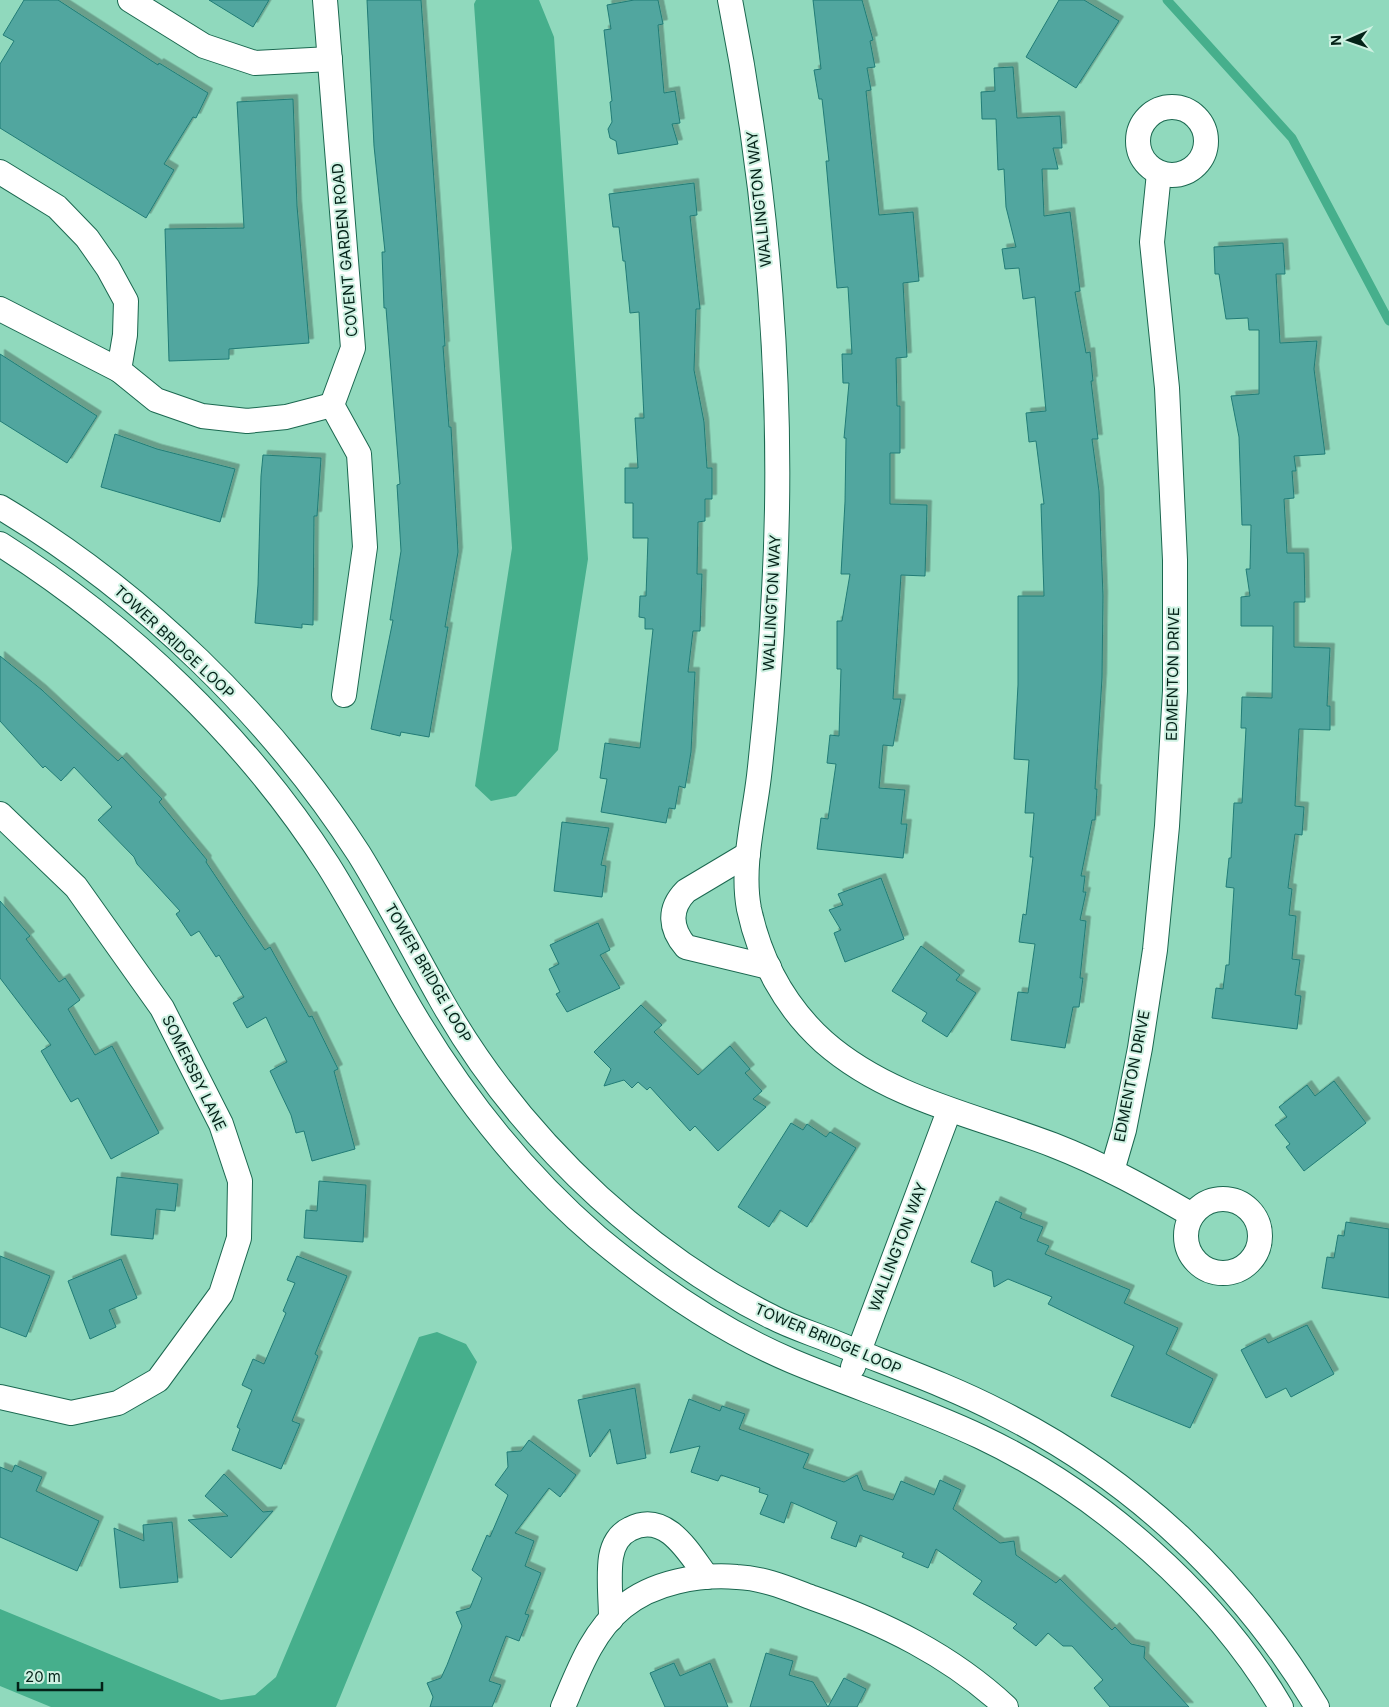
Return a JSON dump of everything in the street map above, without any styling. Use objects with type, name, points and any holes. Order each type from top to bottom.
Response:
[{"type":"street","points":[[130,0],[204,46],[255,64],[330,59]]},
{"type":"street","name":"COVENT GARDEN ROAD","points":[[325,0],[353,348],[332,405]]},
{"type":"street","name":"WALLINGTON WAY","points":[[730,0],[743,67],[762,203],[772,339],[777,468],[774,588],[764,725],[746,867],[749,906],[760,948],[777,985],[799,1017],[826,1044],[896,1088],[949,1111],[1052,1145],[1112,1171],[1192,1215]]},
{"type":"street","points":[[0,172],[56,207],[87,238],[108,268],[126,301],[125,335],[119,370]]},
{"type":"street","name":"EDMENTON DRIVE","points":[[1112,1171],[1124,1130],[1155,950],[1168,826],[1175,690],[1175,560],[1167,388],[1152,242],[1158,173]]},
{"type":"street","points":[[0,309],[119,370],[156,400],[202,416],[247,421],[286,417],[332,405],[359,454],[365,547],[344,695]]},
{"type":"street","name":"TOWER BRIDGE LOOP","points":[[0,507],[78,559],[115,587],[213,674],[280,748],[355,849],[390,904],[440,998],[466,1041],[548,1147],[600,1198],[655,1243],[703,1278],[775,1319],[859,1352],[1003,1413],[1090,1465],[1146,1506],[1198,1552],[1255,1616],[1297,1674],[1317,1707]]},
{"type":"street","name":"TOWER BRIDGE LOOP","points":[[0,544],[53,580],[108,622],[160,668],[246,756],[326,862],[369,933],[402,994],[455,1080],[486,1123],[554,1197],[599,1238],[687,1305],[730,1331],[788,1359],[982,1437],[1041,1469],[1096,1507],[1138,1541],[1196,1596],[1240,1646],[1281,1707]]},
{"type":"street","name":"SOMERSBY LANE","points":[[0,814],[76,887],[162,1008],[221,1124],[240,1181],[239,1238],[221,1294],[158,1380],[118,1403],[71,1413],[0,1397]]},
{"type":"street","points":[[748,854],[686,891],[678,899],[673,912],[673,927],[678,938],[686,947],[769,967]]},
{"type":"street","name":"WALLINGTON WAY","points":[[846,1382],[949,1111]]},
{"type":"street","points":[[612,1619],[611,1557],[614,1544],[621,1534],[631,1528],[643,1525],[666,1529],[680,1541],[708,1576]]},
{"type":"street","points":[[563,1707],[581,1665],[601,1630],[623,1607],[647,1592],[676,1582],[708,1576],[738,1577],[772,1583],[846,1609],[908,1637],[945,1658],[1006,1707]]},
{"type":"shaded area","points":[[476,0],[539,0],[554,37],[588,559],[558,750],[516,796],[491,801],[475,786],[512,548],[474,4]]},
{"type":"shaded area","points":[[437,1332],[466,1344],[477,1362],[336,1707],[51,1707],[0,1686],[0,1609],[221,1700],[255,1695],[276,1677],[419,1337]]},
{"type":"building","points":[[24,0],[58,0],[158,65],[159,63],[208,93],[196,118],[193,117],[164,164],[174,170],[146,218],[0,128],[0,64],[14,41],[3,35]]},
{"type":"building","points":[[209,0],[269,0],[253,27]]},
{"type":"building","points":[[367,0],[421,0],[458,552],[445,627],[448,627],[429,737],[401,732],[400,736],[371,729],[393,620],[390,620],[401,551],[397,485],[400,484],[386,308],[384,308],[382,252],[385,252],[374,146]]},
{"type":"building","points":[[634,0],[658,0],[663,24],[658,25],[664,93],[675,91],[680,123],[672,124],[678,144],[618,154],[616,141],[610,138],[608,129],[612,122],[610,102],[612,101],[604,30],[611,29],[607,5]]},
{"type":"building","points":[[813,0],[862,0],[873,40],[870,41],[875,67],[867,68],[871,90],[866,91],[879,215],[913,212],[919,281],[903,283],[907,357],[896,358],[897,406],[900,406],[900,453],[890,453],[890,504],[927,505],[925,576],[901,575],[893,699],[901,699],[893,746],[883,745],[879,788],[905,790],[901,824],[907,824],[903,858],[817,849],[821,818],[828,819],[836,764],[827,763],[830,735],[839,736],[841,669],[837,669],[837,621],[842,621],[850,574],[841,574],[845,502],[846,438],[844,438],[849,383],[843,383],[842,354],[852,354],[848,287],[837,288],[826,161],[829,161],[822,99],[819,99],[814,70],[821,69]]},
{"type":"building","points":[[1059,0],[1084,0],[1119,21],[1076,88],[1026,57]]},
{"type":"building","points":[[1013,67],[1017,118],[1060,116],[1062,148],[1053,148],[1058,169],[1042,169],[1044,216],[1070,212],[1080,291],[1075,292],[1086,353],[1090,352],[1093,381],[1091,381],[1098,439],[1092,439],[1099,491],[1103,596],[1102,678],[1095,789],[1097,789],[1095,820],[1092,820],[1081,876],[1085,876],[1083,892],[1086,892],[1080,920],[1086,921],[1080,978],[1083,978],[1079,1007],[1073,1007],[1065,1048],[1011,1040],[1018,992],[1028,993],[1035,944],[1019,942],[1023,914],[1026,915],[1033,857],[1030,857],[1034,813],[1025,813],[1029,760],[1014,759],[1018,685],[1018,596],[1044,596],[1041,504],[1044,504],[1036,441],[1029,442],[1026,413],[1046,411],[1035,297],[1023,299],[1019,268],[1005,269],[1002,249],[1016,247],[1006,207],[1004,169],[998,170],[996,119],[982,119],[981,92],[995,91],[994,68]]},
{"type":"building","points":[[293,99],[297,206],[309,343],[229,349],[229,359],[169,361],[165,229],[244,228],[237,102]]},
{"type":"building","points":[[694,183],[697,215],[690,216],[700,309],[696,309],[694,370],[704,422],[707,468],[712,468],[712,499],[705,499],[705,521],[698,522],[697,574],[702,574],[700,631],[693,631],[688,672],[695,672],[691,752],[685,788],[679,786],[675,809],[669,808],[666,823],[601,812],[607,779],[600,778],[605,743],[640,748],[653,629],[645,629],[645,618],[639,617],[640,596],[646,596],[648,538],[633,538],[633,503],[625,503],[625,468],[638,468],[635,418],[644,418],[639,312],[630,313],[625,261],[623,261],[619,227],[613,227],[609,194]]},
{"type":"building","points":[[1283,243],[1285,274],[1276,274],[1280,343],[1317,341],[1314,369],[1325,454],[1294,456],[1296,471],[1292,471],[1294,498],[1284,499],[1287,553],[1304,553],[1305,602],[1294,602],[1294,647],[1330,648],[1327,706],[1330,706],[1330,730],[1299,729],[1295,806],[1304,807],[1302,835],[1295,834],[1288,888],[1292,889],[1289,915],[1296,916],[1292,959],[1300,960],[1295,995],[1301,996],[1297,1029],[1212,1018],[1216,988],[1223,989],[1226,965],[1229,965],[1234,888],[1226,887],[1229,858],[1231,858],[1234,803],[1242,803],[1246,728],[1241,728],[1242,697],[1272,698],[1273,626],[1241,626],[1241,597],[1250,596],[1246,569],[1250,569],[1251,525],[1242,525],[1239,437],[1231,396],[1259,394],[1259,330],[1249,330],[1248,318],[1226,319],[1219,274],[1215,274],[1214,247]]},
{"type":"building","points":[[0,354],[97,416],[67,463],[0,421]]},
{"type":"building","points":[[115,434],[157,449],[235,469],[220,522],[101,487]]},
{"type":"building","points":[[263,455],[321,458],[317,516],[314,516],[313,625],[302,624],[302,628],[255,623]]},
{"type":"building","points":[[0,656],[42,690],[118,761],[122,757],[162,799],[159,802],[207,860],[206,862],[265,950],[270,947],[309,1017],[312,1016],[338,1069],[334,1071],[355,1149],[312,1161],[304,1131],[296,1133],[291,1115],[270,1071],[287,1062],[266,1017],[247,1028],[233,1003],[244,997],[219,955],[216,957],[199,931],[191,936],[176,914],[180,911],[137,864],[134,857],[98,820],[112,807],[74,767],[61,781],[45,766],[43,768],[0,721]]},
{"type":"building","points":[[562,822],[609,828],[601,865],[606,866],[602,897],[554,891]]},
{"type":"building","points":[[881,878],[904,939],[845,962],[834,933],[841,930],[829,910],[843,905],[838,894]]},
{"type":"building","points":[[0,901],[30,936],[26,939],[59,982],[65,978],[80,1000],[68,1009],[95,1055],[112,1046],[159,1133],[111,1159],[78,1098],[71,1102],[41,1051],[51,1045],[0,978]]},
{"type":"building","points":[[598,923],[610,950],[600,955],[620,988],[567,1012],[556,994],[560,992],[549,969],[559,964],[550,945]]},
{"type":"building","points":[[921,946],[960,975],[956,980],[976,993],[947,1037],[922,1021],[927,1013],[892,991]]},
{"type":"building","points":[[641,1005],[662,1025],[654,1032],[698,1075],[730,1046],[750,1069],[745,1073],[762,1091],[753,1099],[766,1107],[718,1151],[695,1126],[690,1131],[650,1087],[647,1090],[638,1082],[632,1088],[624,1080],[604,1086],[611,1069],[594,1052]]},
{"type":"building","points":[[1334,1081],[1366,1123],[1304,1171],[1286,1147],[1290,1144],[1275,1125],[1287,1117],[1279,1107],[1307,1085],[1315,1096]]},
{"type":"building","points":[[791,1123],[803,1130],[807,1124],[826,1137],[830,1132],[856,1148],[807,1227],[780,1210],[769,1227],[738,1207]]},
{"type":"building","points":[[117,1177],[178,1184],[175,1211],[156,1209],[153,1239],[111,1235]]},
{"type":"building","points":[[319,1181],[366,1185],[363,1242],[304,1238],[306,1210],[317,1211]]},
{"type":"building","points":[[996,1201],[1022,1213],[1020,1218],[1043,1227],[1037,1241],[1049,1246],[1045,1254],[1130,1290],[1124,1303],[1178,1328],[1166,1354],[1213,1379],[1190,1428],[1111,1396],[1134,1346],[1048,1304],[1052,1297],[1008,1279],[994,1287],[992,1271],[971,1262]]},
{"type":"building","points":[[1346,1222],[1389,1229],[1389,1298],[1322,1288],[1327,1257],[1334,1258],[1338,1235],[1344,1236]]},
{"type":"building","points":[[0,1256],[50,1276],[26,1337],[0,1327]]},
{"type":"building","points":[[297,1256],[347,1276],[315,1354],[318,1356],[292,1421],[300,1424],[281,1469],[232,1450],[240,1429],[237,1427],[252,1390],[242,1385],[253,1359],[264,1364],[286,1313],[283,1311],[295,1283],[287,1280]]},
{"type":"building","points":[[121,1259],[137,1298],[109,1310],[116,1327],[90,1339],[68,1281]]},
{"type":"building","points":[[1307,1325],[1334,1374],[1291,1397],[1286,1388],[1266,1398],[1241,1350],[1265,1338],[1268,1343]]},
{"type":"building","points":[[635,1388],[646,1458],[617,1464],[610,1429],[590,1457],[578,1400]]},
{"type":"building","points":[[689,1399],[720,1411],[722,1406],[745,1414],[739,1429],[809,1454],[803,1468],[844,1482],[857,1475],[863,1490],[893,1500],[901,1481],[934,1495],[940,1480],[961,1490],[953,1509],[1000,1543],[1014,1541],[1016,1555],[1056,1583],[1060,1579],[1112,1630],[1115,1627],[1131,1644],[1145,1647],[1144,1658],[1189,1707],[1110,1707],[1094,1688],[1103,1680],[1072,1646],[1063,1646],[1048,1633],[1036,1646],[1013,1628],[1017,1624],[973,1594],[982,1581],[936,1549],[928,1568],[902,1557],[904,1553],[860,1535],[856,1547],[831,1538],[837,1522],[791,1502],[784,1523],[760,1514],[768,1495],[759,1492],[760,1488],[721,1475],[718,1481],[691,1472],[700,1446],[670,1453]]},
{"type":"building","points":[[529,1440],[576,1475],[560,1497],[549,1488],[515,1533],[534,1541],[525,1566],[541,1573],[525,1614],[529,1615],[519,1641],[506,1636],[489,1681],[501,1685],[492,1707],[430,1707],[433,1697],[427,1683],[441,1678],[447,1665],[462,1626],[456,1612],[470,1608],[482,1578],[472,1570],[487,1535],[490,1537],[508,1495],[495,1485],[508,1467],[507,1452],[521,1451]]},
{"type":"building","points":[[15,1465],[42,1477],[36,1491],[99,1521],[77,1571],[0,1537],[0,1467],[12,1472]]},
{"type":"building","points":[[224,1474],[263,1512],[273,1511],[231,1558],[188,1520],[228,1516],[205,1496]]},
{"type":"building","points":[[172,1522],[178,1582],[120,1588],[114,1528],[144,1541],[143,1525]]},
{"type":"building","points":[[766,1653],[793,1661],[789,1675],[813,1682],[828,1707],[750,1707]]},
{"type":"building","points":[[674,1663],[680,1676],[710,1663],[728,1707],[665,1707],[650,1673]]},
{"type":"building","points":[[844,1678],[866,1689],[857,1707],[828,1707]]},
{"type":"waterway","points":[[1167,0],[1292,138],[1389,321]]}]
